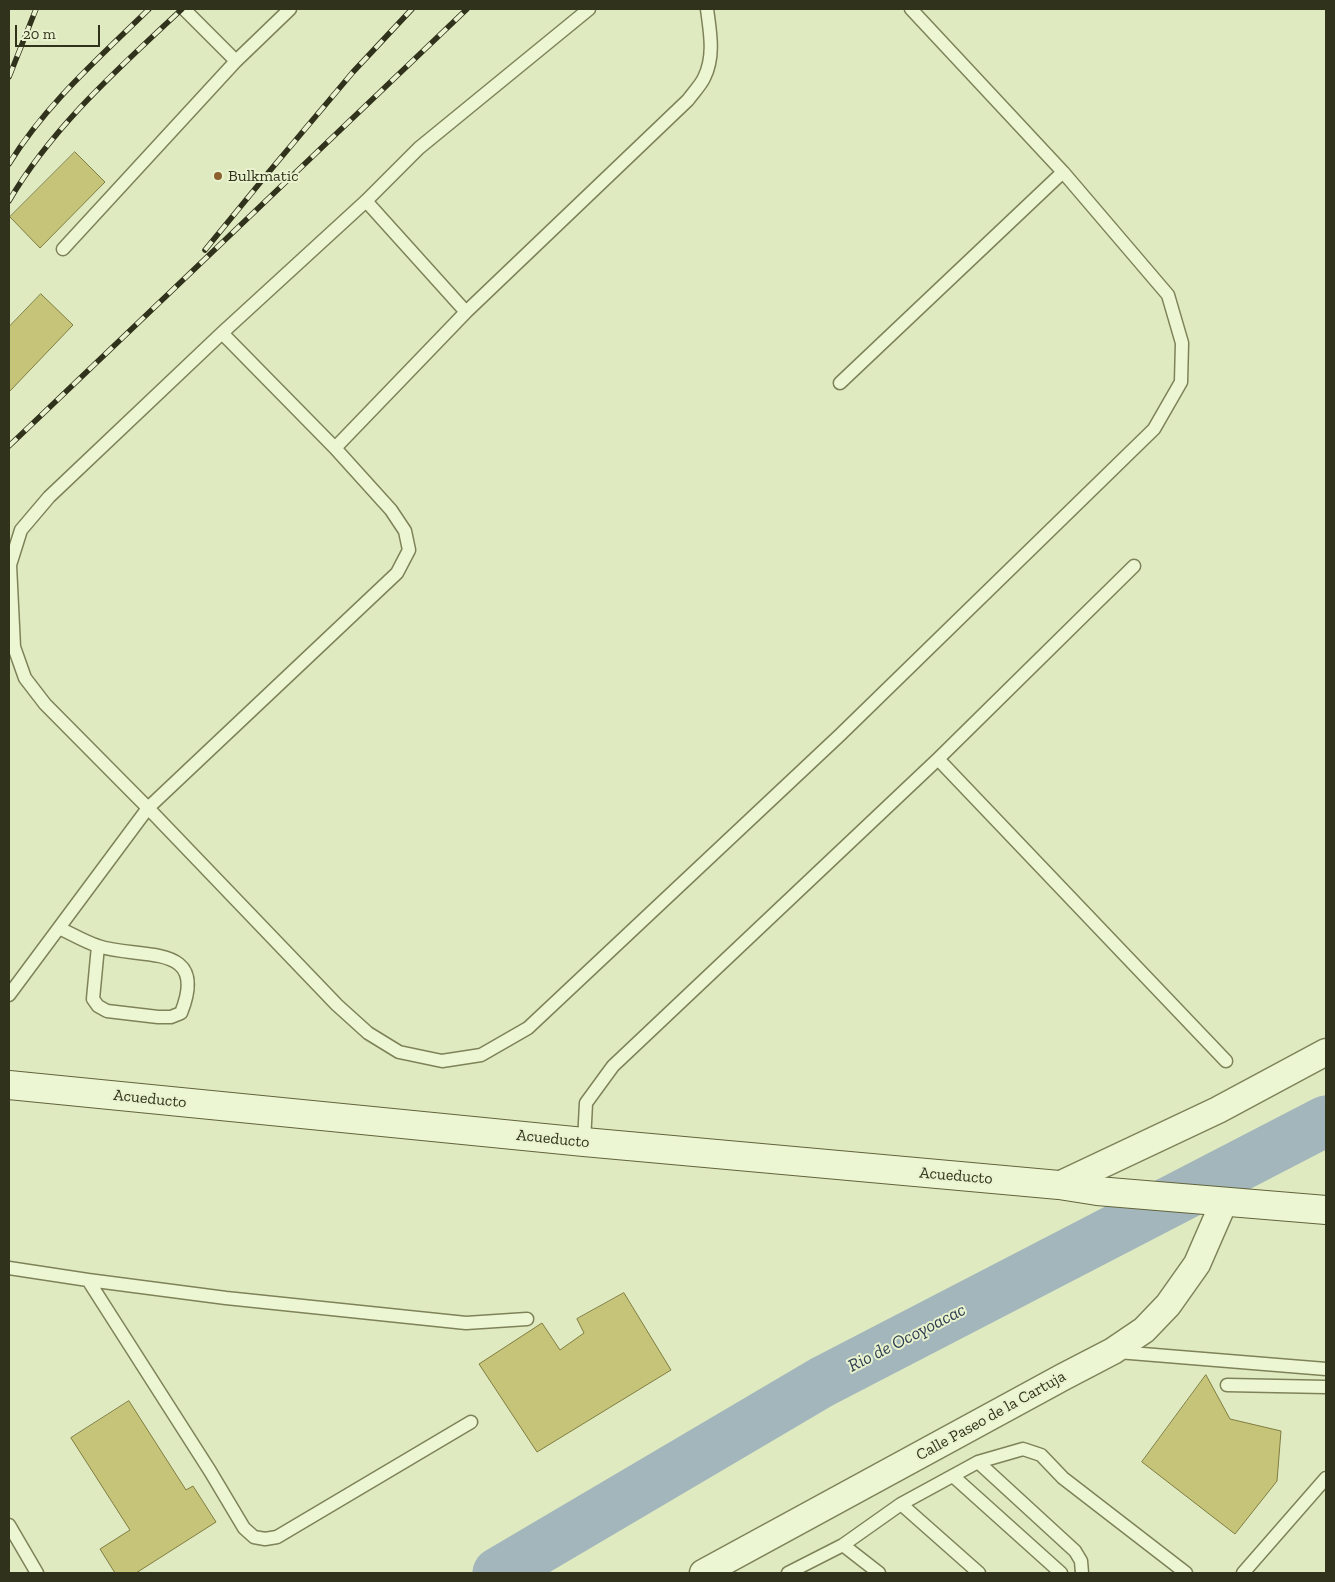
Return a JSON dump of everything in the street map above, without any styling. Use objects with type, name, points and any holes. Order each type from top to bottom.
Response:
[{"type":"main road","name":"Acueducto","points":[[9,1085],[584,1142],[1059,1185],[1097,1191],[1326,1210]]},
{"type":"street","points":[[1059,1185],[1218,1110],[1326,1052]]},
{"type":"street","name":"Calle Paseo de la Cartuja","points":[[703,1573],[1113,1351],[1144,1330],[1168,1305],[1197,1264],[1211,1200]]},
{"type":"lane","points":[[184,9],[236,61]]},
{"type":"lane","points":[[63,249],[236,61],[290,9]]},
{"type":"lane","points":[[589,9],[419,148],[49,497],[20,530],[10,564],[14,647],[24,678],[45,704],[148,808],[337,1005],[368,1033],[399,1052],[442,1062],[481,1055],[528,1028],[840,735],[1154,429],[1181,382],[1182,343],[1168,295],[1063,172],[911,9]]},
{"type":"lane","points":[[335,448],[466,312],[688,100],[704,79],[711,57],[707,9]]},
{"type":"lane","points":[[840,383],[1063,172]]},
{"type":"lane","points":[[366,200],[466,312]]},
{"type":"lane","points":[[9,995],[148,808],[397,573],[409,550],[405,531],[391,510],[335,448],[222,333]]},
{"type":"lane","points":[[584,1142],[586,1103],[613,1066],[938,759],[1134,566]]},
{"type":"lane","points":[[938,759],[1226,1061]]},
{"type":"lane","points":[[59,928],[98,946],[167,958],[180,964],[188,975],[186,999],[181,1013],[158,1017],[107,1011],[98,1006],[93,999],[98,946]]},
{"type":"lane","points":[[9,1268],[245,1300],[466,1323],[527,1319]]},
{"type":"lane","points":[[88,1280],[205,1463],[244,1528],[254,1537],[265,1539],[277,1537],[471,1422]]},
{"type":"lane","points":[[1113,1351],[1326,1369]]},
{"type":"lane","points":[[1226,1385],[1326,1387]]},
{"type":"lane","points":[[788,1573],[843,1545],[901,1504],[978,1462],[1023,1449],[1041,1455],[1063,1478],[1186,1573]]},
{"type":"lane","points":[[978,1462],[1075,1551],[1081,1561],[1082,1573]]},
{"type":"lane","points":[[952,1476],[1061,1573]]},
{"type":"lane","points":[[1243,1573],[1326,1478]]},
{"type":"lane","points":[[901,1504],[979,1573]]},
{"type":"lane","points":[[9,1525],[37,1573]]},
{"type":"lane","points":[[843,1545],[879,1573]]},
{"type":"building","points":[[75,152],[105,182],[40,248],[10,217]]},
{"type":"building","points":[[41,294],[73,325],[9,392],[9,327]]},
{"type":"building","points":[[624,1293],[671,1370],[537,1452],[479,1364],[542,1323],[560,1350],[584,1333],[577,1319]]},
{"type":"building","points":[[1206,1375],[1230,1419],[1281,1431],[1277,1481],[1235,1534],[1142,1462]]},
{"type":"building","points":[[129,1401],[186,1490],[193,1486],[216,1522],[136,1573],[115,1573],[100,1549],[130,1530],[71,1438]]},
{"type":"waterway","name":"Rio de Ocoyoacac","points":[[498,1573],[822,1382],[1326,1121]]},
{"type":"railway","points":[[9,77],[36,9]]},
{"type":"railway","points":[[9,164],[40,121],[74,82],[149,9]]},
{"type":"railway","points":[[9,201],[26,174],[66,123],[111,76],[182,9]]},
{"type":"railway","points":[[205,250],[353,72],[412,9]]},
{"type":"railway","points":[[9,446],[467,9]]},
{"type":"place","name":"Bulkmatic","points":[[218,176]]}]
